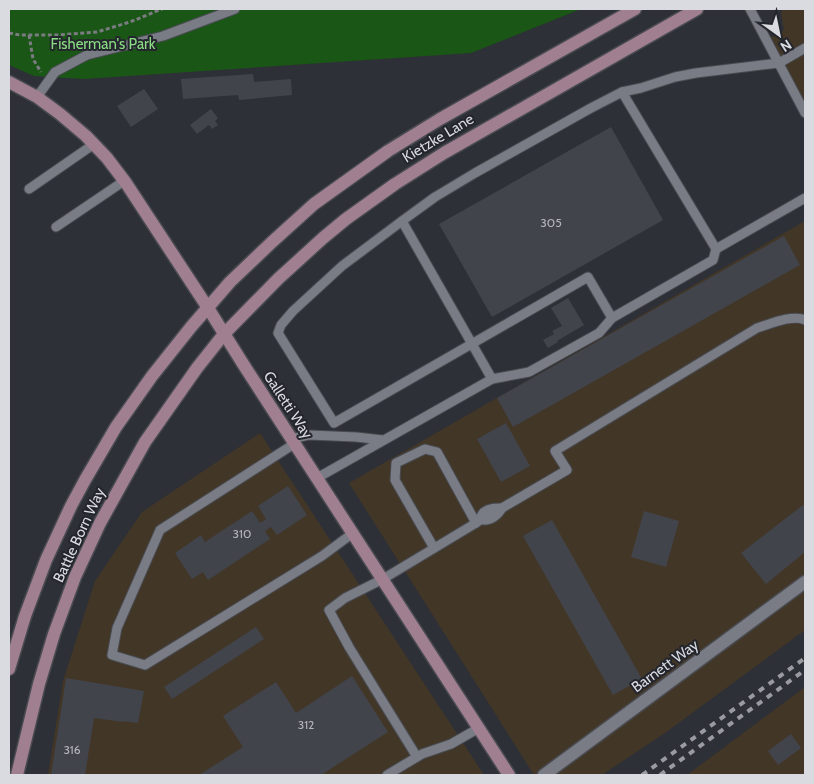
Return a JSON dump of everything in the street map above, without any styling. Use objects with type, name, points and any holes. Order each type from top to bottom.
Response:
[{"type":"main road","name":"Kietzke Lane","points":[[208,308],[230,282],[314,204],[380,156],[440,119],[635,9]]},
{"type":"main road","name":"Kietzke Lane","points":[[224,334],[278,279],[323,238],[394,184],[444,153],[697,9]]},
{"type":"main road","name":"Galletti Way","points":[[9,82],[37,97],[86,136],[107,158],[124,181],[509,775]]},
{"type":"main road","name":"Battle Born Way","points":[[9,668],[42,570],[67,513],[85,480],[116,427],[134,401],[171,351],[208,308]]},
{"type":"main road","name":"Battle Born Way","points":[[17,775],[39,684],[54,634],[75,577],[100,523],[145,442],[196,368],[224,334]]},
{"type":"street","name":"Barnett Way","points":[[544,775],[805,582]]},
{"type":"lane","points":[[37,97],[55,72],[87,55],[163,36],[235,9]]},
{"type":"lane","points":[[750,9],[805,113]]},
{"type":"lane","points":[[612,318],[588,277],[334,423],[278,333],[281,325],[293,311],[342,266],[435,197],[591,108],[622,92],[642,88],[675,77],[779,63],[805,48]]},
{"type":"lane","points":[[622,92],[716,249]]},
{"type":"lane","points":[[29,189],[94,144]]},
{"type":"lane","points":[[56,227],[124,181]]},
{"type":"lane","points":[[317,478],[492,379],[529,372],[599,333],[612,318],[713,260],[716,249],[805,198]]},
{"type":"lane","points":[[402,221],[492,379]]},
{"type":"lane","points":[[417,757],[349,648],[329,610],[345,598],[383,580],[478,521],[487,521],[497,516],[502,508],[567,470],[555,451],[758,328],[787,319],[802,318],[805,320]]},
{"type":"lane","points":[[353,534],[322,556],[145,664],[112,655],[117,628],[160,530],[293,441],[309,435],[383,440]]},
{"type":"lane","points":[[434,548],[395,480],[396,463],[425,449],[437,452],[478,521]]},
{"type":"lane","points":[[387,775],[422,754],[451,744],[479,728]]},
{"type":"path","points":[[9,33],[59,35],[97,32],[130,22],[162,9]]},
{"type":"path","points":[[29,35],[33,60],[48,82]]},
{"type":"shaded area","points":[[783,9],[805,9],[805,114],[767,40],[784,30],[781,13]]},
{"type":"shaded area","points":[[805,221],[805,630],[665,733],[602,775],[534,775],[349,483]]},
{"type":"shaded area","points":[[260,433],[484,775],[48,775],[63,681],[95,581],[142,512]]},
{"type":"shaded area","points":[[805,687],[805,775],[687,775]]},
{"type":"green space","name":"Fisherman's Park","points":[[9,9],[581,9],[471,53],[84,79],[34,76],[9,65]]},
{"type":"building","points":[[253,74],[254,82],[291,79],[292,95],[239,100],[238,95],[183,99],[181,79]]},
{"type":"building","points":[[144,89],[158,109],[131,127],[117,106]]},
{"type":"building","points":[[211,109],[218,118],[215,121],[218,125],[212,129],[209,125],[197,134],[190,125]]},
{"type":"building","points":[[611,127],[663,220],[492,317],[439,224]]},
{"type":"building","points":[[784,236],[800,265],[513,427],[497,398]]},
{"type":"building","points":[[568,298],[584,325],[548,348],[543,340],[554,334],[552,331],[562,326],[551,308]]},
{"type":"building","points":[[506,423],[530,466],[501,482],[477,439]]},
{"type":"building","points":[[288,486],[307,515],[277,535],[271,527],[265,531],[270,539],[208,580],[203,572],[192,579],[175,553],[201,535],[205,542],[252,511],[260,523],[266,519],[258,506]]},
{"type":"building","points":[[803,505],[805,508],[805,552],[766,584],[741,553]]},
{"type":"building","points":[[644,511],[679,521],[666,567],[631,557]]},
{"type":"building","points":[[552,520],[642,679],[613,695],[523,536]]},
{"type":"building","points":[[256,627],[264,639],[172,699],[164,687]]},
{"type":"building","points":[[352,676],[388,732],[321,775],[199,775],[243,747],[223,716],[276,682],[296,713]]},
{"type":"building","points":[[66,678],[144,691],[138,723],[94,718],[85,775],[51,775]]},
{"type":"building","points":[[791,734],[801,748],[778,765],[768,751]]},
{"type":"railway","points":[[642,775],[805,658]]},
{"type":"railway","points":[[660,775],[805,670]]}]
